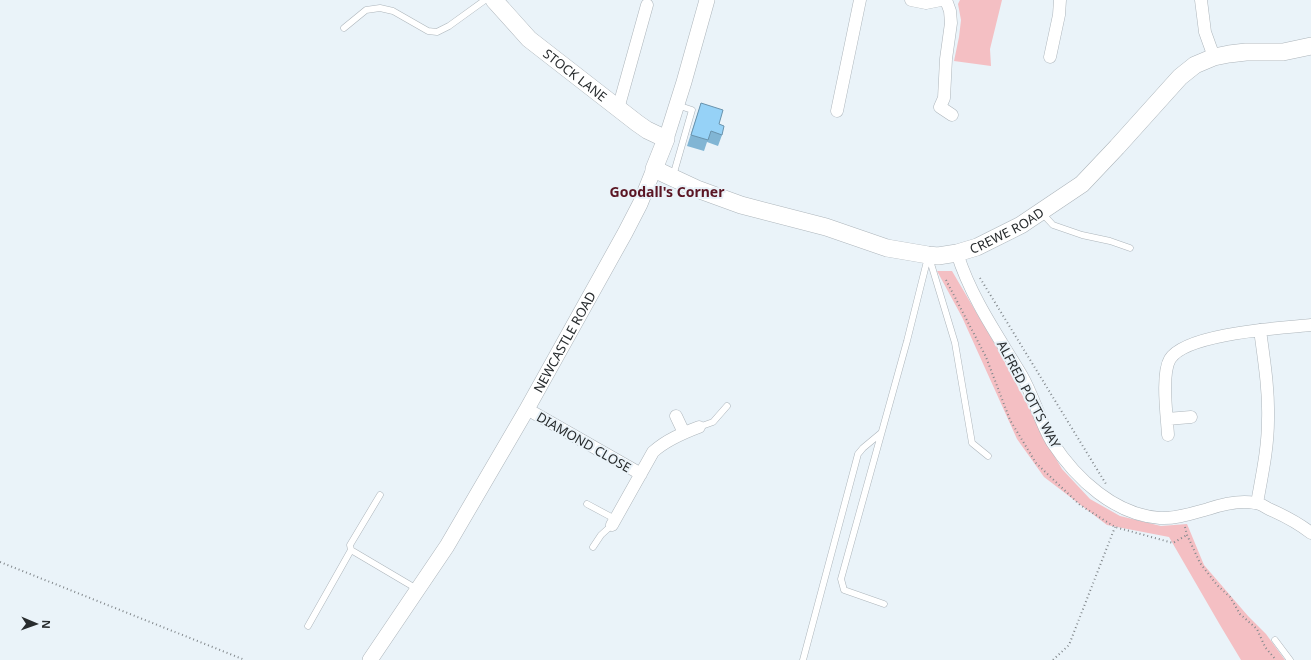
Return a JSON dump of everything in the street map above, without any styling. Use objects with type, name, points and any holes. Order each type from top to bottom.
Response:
[{"type":"main road","name":"STOCK LANE","points":[[494,0],[529,39],[618,109],[647,130],[666,139]]},
{"type":"main road","name":"CREWE ROAD","points":[[654,169],[697,189],[741,205],[826,227],[887,248],[938,256],[957,253],[977,247],[1004,234],[1041,212],[1082,184],[1180,77],[1195,66],[1214,57],[1246,52],[1283,52],[1311,46]]},
{"type":"main road","name":"NEWCASTLE ROAD","points":[[654,169],[666,139]]},
{"type":"street","name":"NEWCASTLE ROAD","points":[[666,139],[707,0]]},
{"type":"street","points":[[837,111],[860,0]]},
{"type":"street","points":[[911,0],[926,3],[941,0]]},
{"type":"street","points":[[946,0],[950,10],[951,23],[946,59],[944,98],[940,107],[952,115]]},
{"type":"street","points":[[1050,56],[1059,16],[1060,0]]},
{"type":"street","points":[[1201,0],[1205,32],[1214,57]]},
{"type":"street","points":[[618,109],[647,5]]},
{"type":"street","name":"NEWCASTLE ROAD","points":[[370,660],[446,546],[527,409],[625,233],[640,204],[654,169]]},
{"type":"street","name":"ALFRED POTTS WAY","points":[[957,253],[962,270],[982,310],[1023,378],[1052,442],[1076,474],[1096,491],[1137,514],[1161,518],[1183,516],[1235,502],[1257,503],[1296,522],[1311,533]]},
{"type":"street","points":[[1168,435],[1165,392],[1166,370],[1170,358],[1179,351],[1202,341],[1228,334],[1311,325]]},
{"type":"street","points":[[1257,503],[1265,463],[1268,420],[1268,396],[1260,330]]},
{"type":"street","name":"DIAMOND CLOSE","points":[[527,409],[641,474]]},
{"type":"street","points":[[676,416],[684,433]]},
{"type":"street","points":[[1167,419],[1191,417]]},
{"type":"street","name":"DIAMOND CLOSE","points":[[614,522],[653,452],[660,446],[698,427]]},
{"type":"lane","points":[[344,28],[366,10],[380,8],[393,11],[428,31],[437,32],[449,26],[485,0]]},
{"type":"lane","points":[[672,178],[692,110],[677,105]]},
{"type":"lane","points":[[1041,212],[1053,225],[1082,236],[1110,241],[1130,248]]},
{"type":"lane","points":[[884,604],[844,590],[841,578],[907,341],[928,255]]},
{"type":"lane","points":[[928,255],[956,343],[972,443],[988,456]]},
{"type":"lane","points":[[698,427],[713,422],[727,406]]},
{"type":"lane","points":[[803,660],[858,454],[881,433]]},
{"type":"lane","points":[[308,626],[351,550],[350,545],[380,495]]},
{"type":"lane","points":[[587,504],[614,522],[601,535],[593,547]]},
{"type":"lane","points":[[351,550],[418,589]]},
{"type":"lane","points":[[1275,640],[1290,660]]},
{"type":"path","points":[[978,275],[1106,484]]},
{"type":"path","points":[[946,280],[986,357],[1010,420],[1036,463],[1080,505],[1115,527],[1173,544],[1187,535]]},
{"type":"path","points":[[1183,516],[1187,535],[1200,563],[1217,585],[1230,597],[1240,614],[1257,629],[1265,648],[1276,660]]},
{"type":"path","points":[[1053,660],[1068,645],[1115,527]]},
{"type":"path","points":[[0,562],[245,660]]},
{"type":"shaded area","points":[[960,0],[1002,0],[990,49],[991,66],[954,61],[961,20],[958,4]]},
{"type":"shaded area","points":[[937,271],[952,271],[996,346],[1046,442],[1062,469],[1090,499],[1120,516],[1161,526],[1187,524],[1204,565],[1248,616],[1266,634],[1285,660],[1241,660],[1169,537],[1107,525],[1044,477],[1017,439],[962,317]]},
{"type":"building","points":[[701,103],[723,110],[719,124],[724,126],[722,135],[711,131],[708,140],[691,135]]},
{"type":"district","name":"Goodall's Corner","points":[[667,191]]}]
